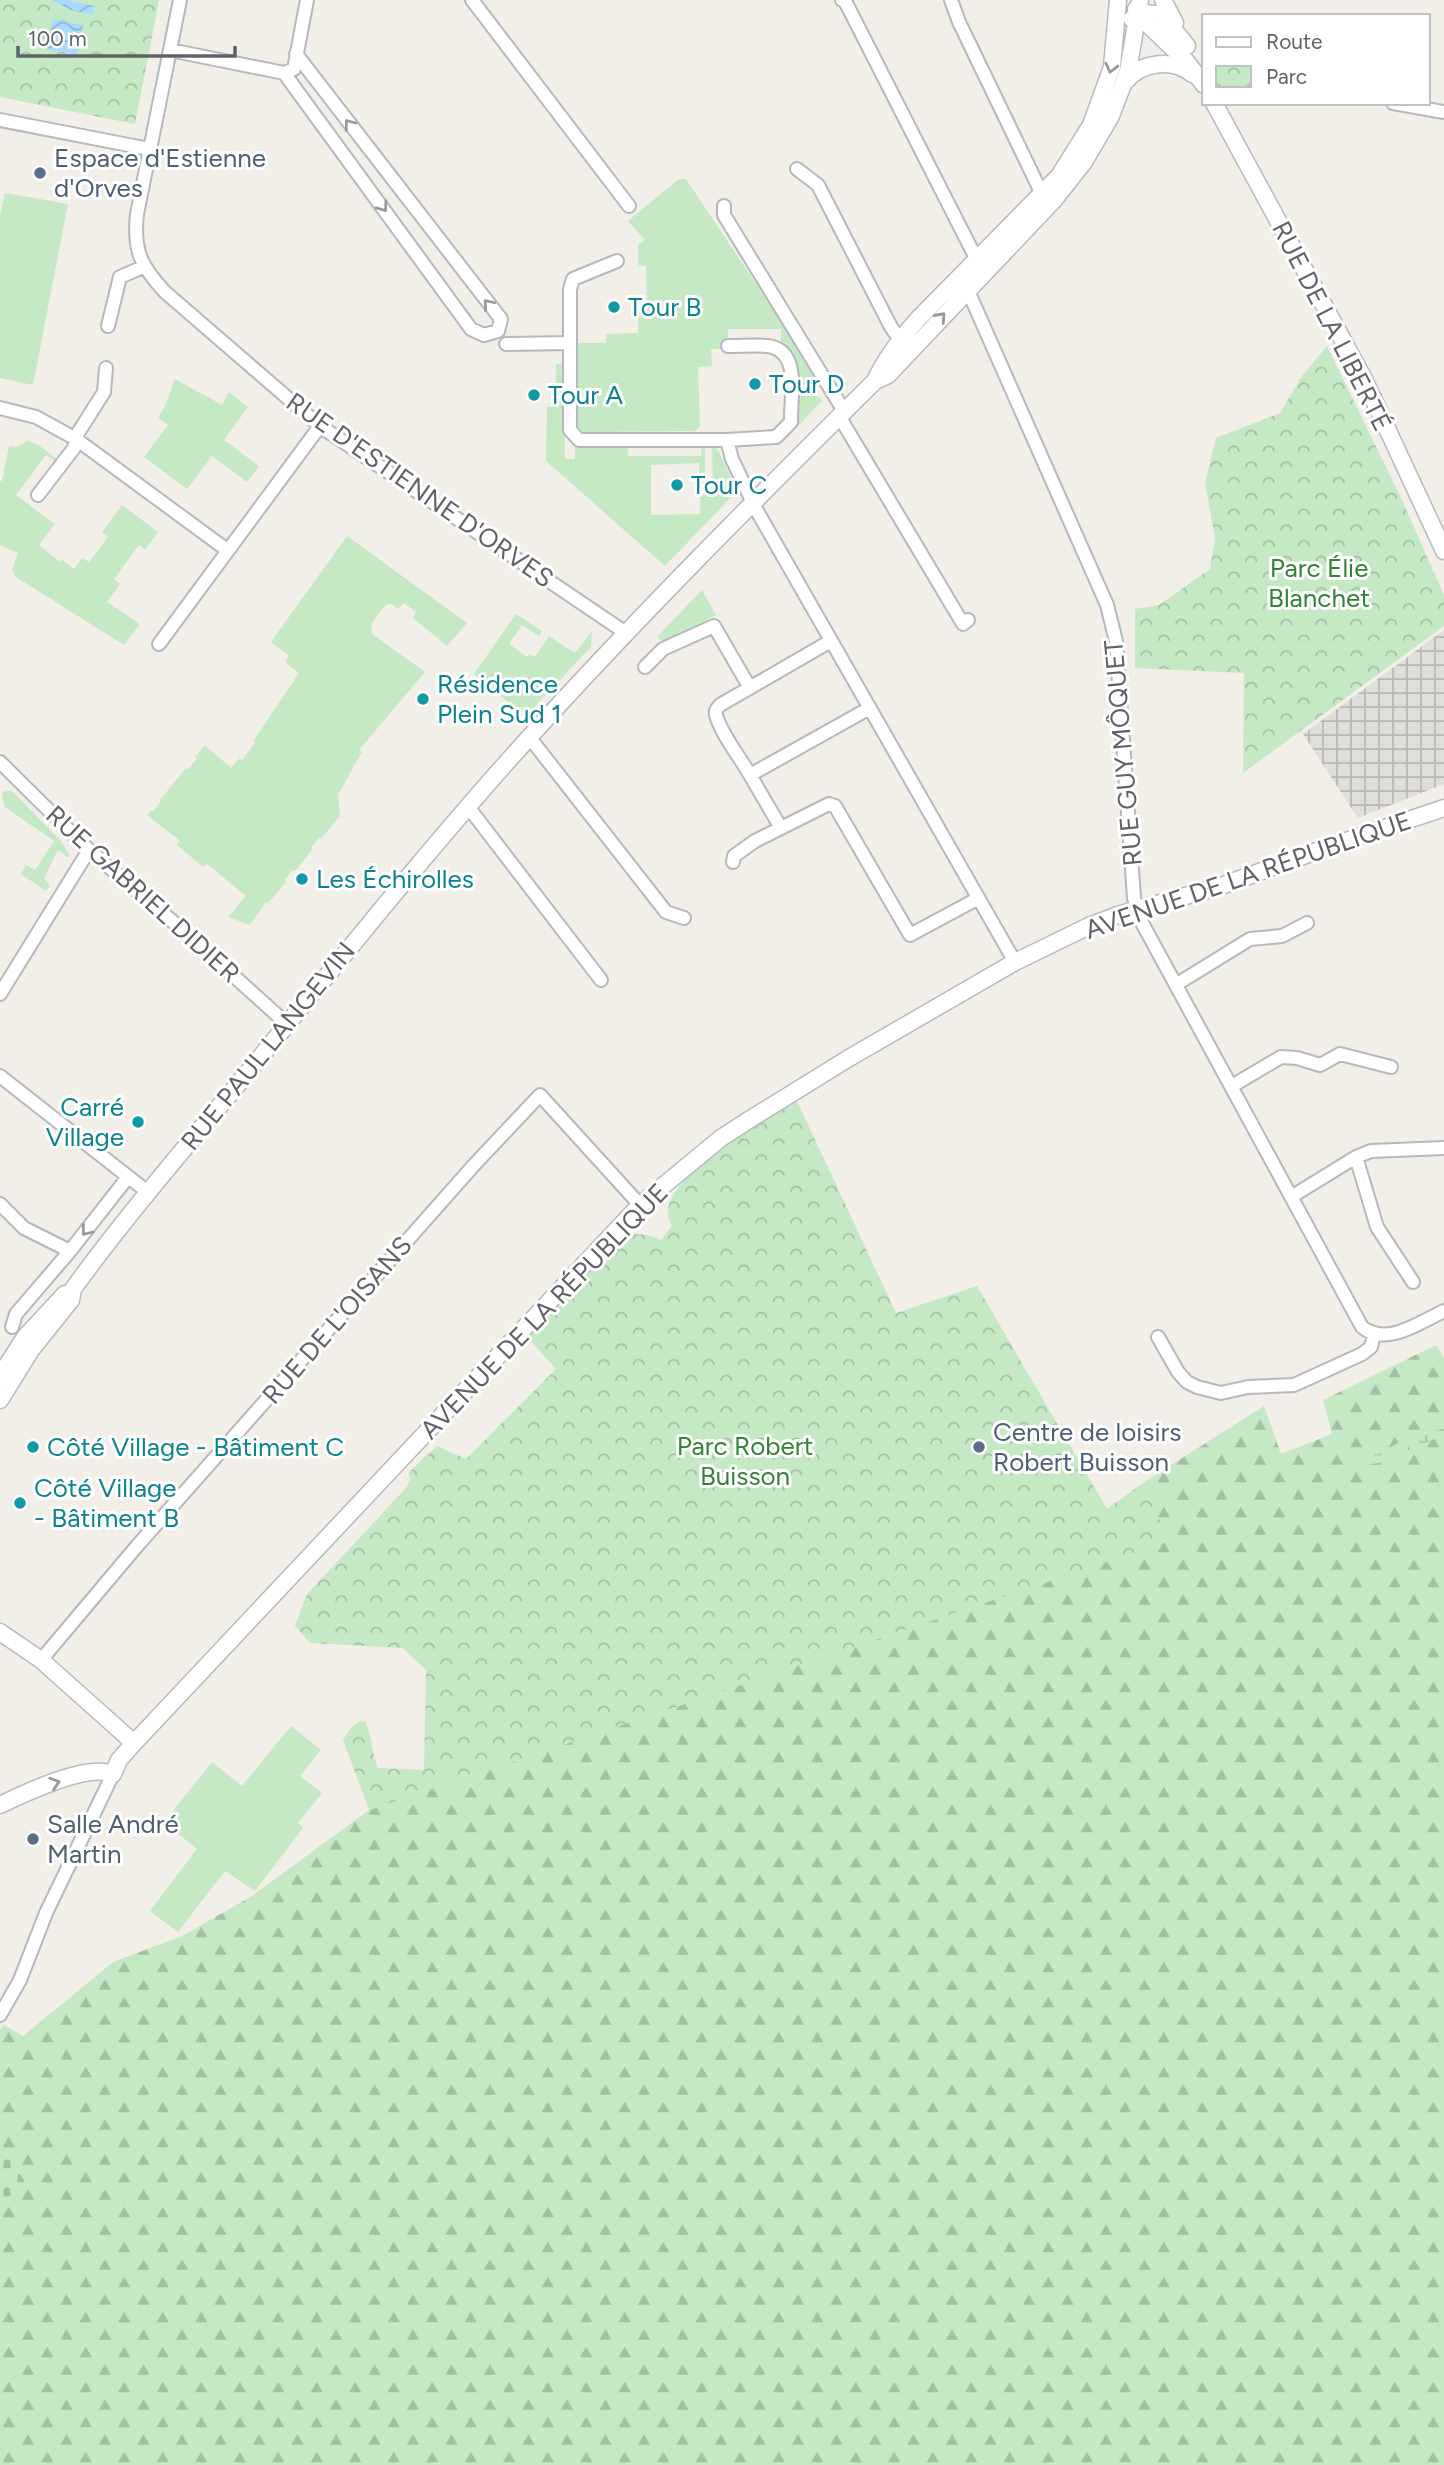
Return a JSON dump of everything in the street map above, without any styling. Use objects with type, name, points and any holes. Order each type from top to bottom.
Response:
[{"type":"street","name":"RUE D'ESTIENNE D'ORVES","points":[[180,0],[135,230],[143,267],[164,292],[320,426],[626,633]]},
{"type":"street","points":[[170,50],[284,73],[294,69],[307,0]]},
{"type":"street","points":[[472,0],[629,206]]},
{"type":"street","points":[[842,0],[845,1],[980,265]]},
{"type":"street","points":[[951,0],[959,22],[1048,198]]},
{"type":"street","name":"RUE PAUL LANGEVIN","points":[[1048,198],[1091,125],[1112,67],[1118,0]]},
{"type":"street","points":[[1163,0],[1202,78]]},
{"type":"street","points":[[1116,42],[1122,27],[1137,5]]},
{"type":"street","points":[[1137,5],[1145,13],[1162,15],[1187,46]]},
{"type":"street","points":[[1137,5],[1202,79]]},
{"type":"street","name":"RUE PAUL LANGEVIN","points":[[0,1376],[17,1336],[60,1297],[73,1289],[360,934],[530,738],[626,633],[875,381],[882,366],[968,289],[980,265],[1084,162],[1111,116],[1128,71],[1137,5]]},
{"type":"street","points":[[284,73],[471,329],[484,335],[498,331],[501,319],[296,54]]},
{"type":"street","points":[[1122,87],[1131,74],[1142,67],[1174,65],[1202,79]]},
{"type":"street","name":"RUE DE LA LIBERTÉ","points":[[1215,105],[1364,379],[1444,551]]},
{"type":"street","points":[[1404,105],[1444,112]]},
{"type":"street","points":[[0,120],[149,149]]},
{"type":"street","points":[[797,169],[818,185],[904,346]]},
{"type":"street","points":[[724,206],[723,215],[962,624],[968,620]]},
{"type":"street","points":[[617,261],[573,279],[570,289],[570,430],[579,440],[776,438],[791,422],[791,363],[783,351],[769,346],[729,346]]},
{"type":"street","name":"RUE PAUL LANGEVIN","points":[[904,346],[961,274],[980,265]]},
{"type":"street","points":[[108,326],[120,278],[143,267]]},
{"type":"street","name":"RUE GUY MÔQUET","points":[[961,274],[1107,605],[1116,641],[1134,898],[1141,921],[1362,1327],[1374,1334]]},
{"type":"street","points":[[506,344],[569,343]]},
{"type":"street","points":[[38,495],[74,447],[104,392],[106,368]]},
{"type":"street","points":[[0,408],[36,416],[76,439],[227,550]]},
{"type":"street","points":[[159,644],[320,426]]},
{"type":"street","points":[[727,440],[732,459],[752,503],[1015,962]]},
{"type":"street","points":[[645,667],[663,649],[714,626],[750,688]]},
{"type":"street","points":[[781,828],[716,716],[720,705],[830,642]]},
{"type":"street","points":[[750,775],[868,709]]},
{"type":"street","points":[[530,738],[666,912],[684,918]]},
{"type":"street","name":"RUE GABRIEL DIDIER","points":[[0,762],[89,850],[287,1024]]},
{"type":"street","points":[[733,862],[734,856],[755,841],[829,804],[835,806],[911,935],[977,899]]},
{"type":"street","points":[[469,808],[601,980]]},
{"type":"street","name":"AVENUE DE LA RÉPUBLIQUE","points":[[113,1774],[119,1760],[134,1743],[640,1205],[722,1138],[849,1058],[1015,962],[1089,926],[1221,886],[1444,808]]},
{"type":"street","points":[[0,994],[89,850]]},
{"type":"street","points":[[1177,984],[1250,939],[1282,936],[1307,923]]},
{"type":"street","points":[[1232,1086],[1281,1057],[1297,1058],[1320,1065],[1340,1054],[1391,1067]]},
{"type":"street","points":[[0,1076],[149,1193]]},
{"type":"street","name":"RUE DE L'OISANS","points":[[41,1660],[146,1535],[474,1165],[540,1096],[640,1205]]},
{"type":"street","points":[[1291,1197],[1356,1157],[1371,1151],[1444,1148]]},
{"type":"street","points":[[1356,1157],[1377,1227],[1386,1243],[1396,1252],[1413,1282]]},
{"type":"street","points":[[17,1336],[16,1314],[128,1177]]},
{"type":"street","points":[[0,1203],[24,1228],[70,1251]]},
{"type":"street","points":[[1158,1338],[1187,1382],[1197,1388],[1220,1393],[1248,1387],[1294,1385],[1362,1354],[1371,1347],[1374,1334],[1385,1336],[1396,1333],[1444,1311]]},
{"type":"street","name":"RUE PAUL LANGEVIN","points":[[0,1400],[17,1336]]},
{"type":"street","points":[[0,1632],[41,1660],[134,1743]]},
{"type":"street","points":[[0,1805],[43,1787],[99,1770],[113,1774],[46,1913],[20,1980],[0,2015]]},
{"type":"shaded area","points":[[1444,630],[1444,784],[1358,818],[1303,734]]},
{"type":"green space","points":[[0,0],[159,0],[135,124],[0,97]]},
{"type":"green space","points":[[679,179],[686,179],[816,374],[805,384],[822,401],[798,426],[793,423],[794,363],[781,346],[781,329],[728,329],[727,349],[711,349],[712,366],[698,367],[700,427],[694,431],[583,432],[577,426],[577,343],[606,343],[606,334],[638,333],[638,312],[647,312],[646,266],[638,265],[638,245],[645,240],[628,221]]},
{"type":"green space","points":[[5,193],[68,204],[33,385],[0,378],[0,217]]},
{"type":"green space","name":"Parc Élie Blanchet","points":[[1327,346],[1402,500],[1444,595],[1444,626],[1243,773],[1244,673],[1135,668],[1135,609],[1159,605],[1210,569],[1215,538],[1205,483],[1216,438],[1280,413],[1302,376]]},
{"type":"green space","points":[[556,364],[564,364],[565,459],[575,459],[575,446],[628,445],[628,456],[701,456],[702,445],[705,445],[705,484],[700,487],[699,463],[651,465],[651,515],[700,514],[700,495],[713,494],[712,445],[718,450],[737,491],[665,566],[546,461],[547,407],[556,407]]},
{"type":"green space","points":[[175,379],[222,405],[229,392],[248,407],[224,440],[259,466],[247,482],[212,456],[187,489],[144,457],[168,425],[158,418]]},
{"type":"green space","points":[[27,441],[37,444],[56,458],[55,461],[46,455],[16,495],[55,524],[39,545],[60,562],[62,560],[74,569],[82,558],[89,562],[108,537],[102,532],[122,505],[158,532],[145,550],[139,545],[114,579],[120,584],[107,602],[140,624],[124,645],[16,577],[12,570],[18,553],[0,545],[0,481],[9,446],[16,447]]},
{"type":"green space","points":[[347,536],[467,623],[447,646],[413,618],[416,612],[404,603],[398,609],[387,604],[378,614],[373,622],[372,634],[425,672],[359,750],[362,752],[338,795],[340,816],[321,839],[319,838],[295,871],[284,880],[286,882],[268,903],[266,902],[250,925],[228,917],[246,896],[207,864],[203,867],[177,845],[180,841],[147,815],[151,810],[153,812],[186,768],[197,759],[195,757],[205,745],[231,768],[240,758],[242,760],[255,743],[254,740],[299,673],[285,662],[289,656],[271,642]]},
{"type":"green space","points":[[702,590],[716,615],[664,643],[657,637]]},
{"type":"green space","points":[[516,614],[542,631],[539,636],[522,625],[509,644],[527,657],[530,654],[535,657],[549,636],[575,653],[592,631],[591,647],[525,717],[474,674]]},
{"type":"green space","points":[[11,790],[61,841],[70,856],[67,857],[58,850],[44,878],[50,886],[46,891],[21,874],[26,865],[35,870],[54,841],[5,807],[3,792]]},
{"type":"green space","name":"Parc Robert Buisson","points":[[797,1101],[896,1313],[977,1286],[1107,1509],[1143,1483],[1169,1541],[369,1810],[343,1740],[359,1721],[365,1722],[378,1768],[424,1770],[426,1670],[403,1648],[310,1643],[295,1626],[307,1594],[406,1488],[410,1480],[409,1472],[437,1446],[466,1459],[556,1369],[528,1338],[612,1243],[624,1236],[636,1234],[661,1240],[672,1226],[668,1209],[676,1191],[692,1172],[738,1136]]},
{"type":"green space","points":[[1436,1345],[1444,1358],[1444,2465],[0,2465],[0,2203],[28,2186],[0,2143],[0,2030],[4,2025],[23,2036],[113,1962],[182,1936],[252,1896],[369,1810],[1168,1541],[1143,1483],[1264,1406],[1281,1454],[1332,1434],[1323,1400]]},
{"type":"green space","points":[[1444,1429],[1444,1435],[1378,1463],[1364,1463],[1402,1441]]},
{"type":"green space","points":[[291,1726],[321,1750],[300,1776],[322,1793],[298,1823],[303,1828],[255,1891],[225,1871],[178,1932],[150,1911],[197,1849],[164,1822],[212,1762],[242,1786]]},
{"type":"green space","points":[[0,2143],[28,2186],[0,2203]]},
{"type":"water","points":[[51,0],[67,0],[94,6],[93,15],[71,10]]},
{"type":"water","points":[[53,19],[83,25],[77,55],[47,49]]},
{"type":"place","name":"Espace d'Estienne d'Orves","points":[[40,173]]},
{"type":"place","name":"Tour B","points":[[614,307]]},
{"type":"place","name":"Tour D","points":[[755,384]]},
{"type":"place","name":"Tour A","points":[[534,395]]},
{"type":"place","name":"Tour C","points":[[677,485]]},
{"type":"place","name":"Résidence Plein Sud 1","points":[[423,699]]},
{"type":"place","name":"Les Échirolles","points":[[302,879]]},
{"type":"place","name":"Carré Village","points":[[138,1122]]},
{"type":"place","name":"Côté Village - Bâtiment C","points":[[33,1447]]},
{"type":"place","name":"Centre de loisirs Robert Buisson","points":[[979,1447]]},
{"type":"place","name":"Côté Village - Bâtiment B","points":[[20,1503]]},
{"type":"place","name":"Salle André Martin","points":[[33,1839]]}]
